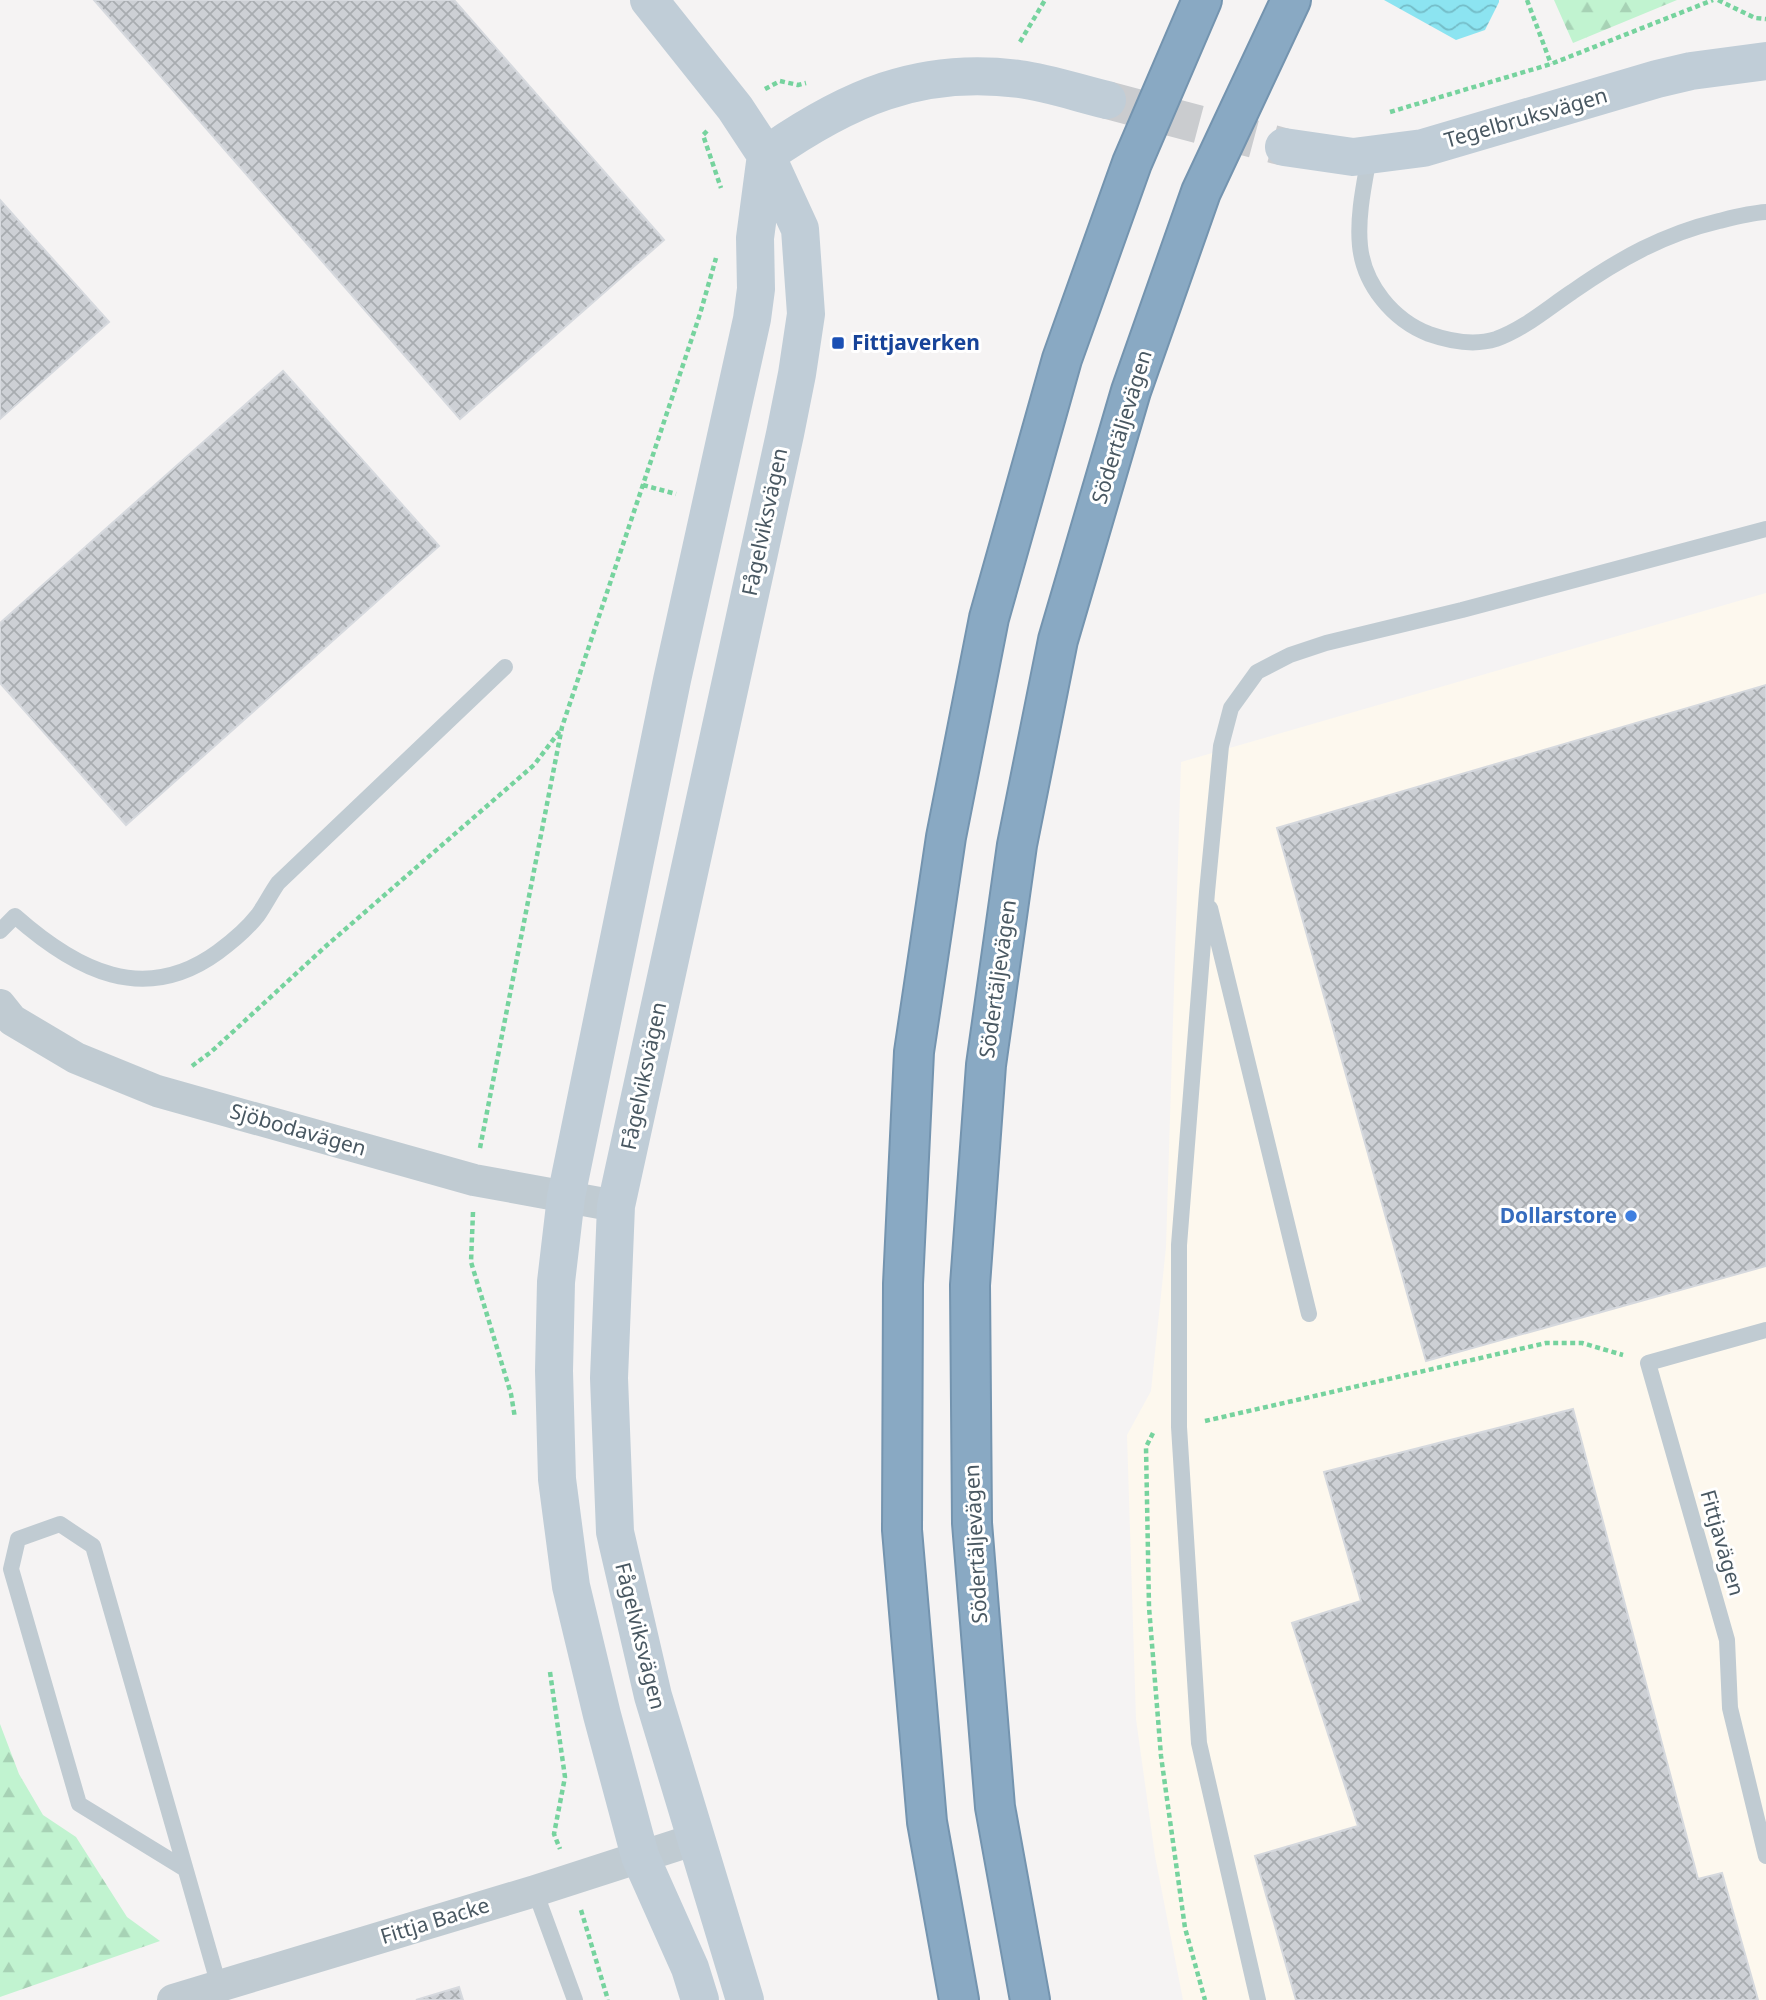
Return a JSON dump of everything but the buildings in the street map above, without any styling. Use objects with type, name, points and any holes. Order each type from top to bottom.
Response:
[{"type":"highway","points":[[959,2000],[927,1822],[902,1530],[903,1284],[914,1052],[946,837],[989,618],[1062,359],[1132,163],[1202,0]]},
{"type":"highway","name":"Södertäljevägen","points":[[1031,2000],[995,1807],[972,1523],[970,1285],[986,1065],[1017,845],[1058,640],[1130,391],[1201,192],[1291,0]]},
{"type":"main road","name":"Fågelviksvägen","points":[[649,0],[735,108],[766,155],[800,229],[806,314],[785,433],[616,1206],[609,1378],[615,1532],[653,1696],[745,2000]]},
{"type":"main road","name":"Tegelbruksvägen","points":[[1284,147],[1353,158],[1423,148],[1657,79],[1766,61]]},
{"type":"main road","points":[[700,2000],[690,1968],[640,1856],[601,1715],[571,1586],[557,1479],[554,1371],[556,1282],[566,1197],[672,680],[752,319],[756,289],[755,238],[766,155],[808,125],[862,100],[903,84],[942,77],[981,75],[1022,79],[1107,100]]},
{"type":"street","name":"Sjöbodavägen","points":[[0,1005],[12,1020],[76,1058],[158,1091],[474,1180],[616,1206]]},
{"type":"street","name":"Fittja Backe","points":[[173,2000],[535,1891],[696,1839]]},
{"type":"lane","points":[[1369,157],[1362,193],[1360,246],[1367,275],[1394,313],[1418,330],[1450,342],[1493,340],[1520,328],[1630,254],[1688,228],[1753,212],[1766,212]]},
{"type":"lane","points":[[1258,2000],[1199,1743],[1179,1427],[1179,1245],[1221,746],[1231,708],[1257,672],[1290,655],[1326,643],[1462,610],[1766,529]]},
{"type":"lane","points":[[0,931],[15,916],[43,941],[85,964],[119,978],[151,980],[205,962],[235,939],[257,915],[278,883],[505,667]]},
{"type":"lane","points":[[1207,892],[1309,1314]]},
{"type":"lane","points":[[1648,1363],[1766,1330]]},
{"type":"lane","name":"Fittjavägen","points":[[1648,1363],[1727,1640],[1730,1708],[1766,1856]]},
{"type":"lane","points":[[185,1869],[79,1804],[11,1569],[18,1539],[60,1524],[93,1546],[219,1986]]},
{"type":"lane","points":[[535,1891],[575,2000]]},
{"type":"path","points":[[1017,46],[1045,0]]},
{"type":"path","points":[[1527,0],[1551,64]]},
{"type":"path","points":[[1381,114],[1551,64],[1715,0],[1755,18],[1766,19]]},
{"type":"path","points":[[643,485],[685,496]]},
{"type":"path","points":[[158,1091],[211,1052],[326,946],[534,765],[562,727]]},
{"type":"path","points":[[1205,2000],[1185,1928],[1161,1756],[1149,1607],[1146,1447],[1153,1433],[1546,1343],[1582,1343],[1648,1363]]},
{"type":"shaded area","points":[[1766,593],[1766,2000],[1183,2000],[1155,1856],[1136,1719],[1127,1435],[1151,1391],[1166,1247],[1181,762]]},
{"type":"green space","points":[[1554,0],[1677,0],[1573,43]]},
{"type":"green space","points":[[0,1724],[19,1774],[43,1815],[76,1837],[127,1917],[160,1941],[0,1997]]},
{"type":"water","points":[[1384,0],[1499,2],[1485,30],[1456,40]]},
{"type":"tunnel","points":[[1107,100],[1284,147]]},
{"type":"place","name":"Fittjaverken","points":[[838,343]]},
{"type":"place","name":"Dollarstore","points":[[1631,1216]]}]
